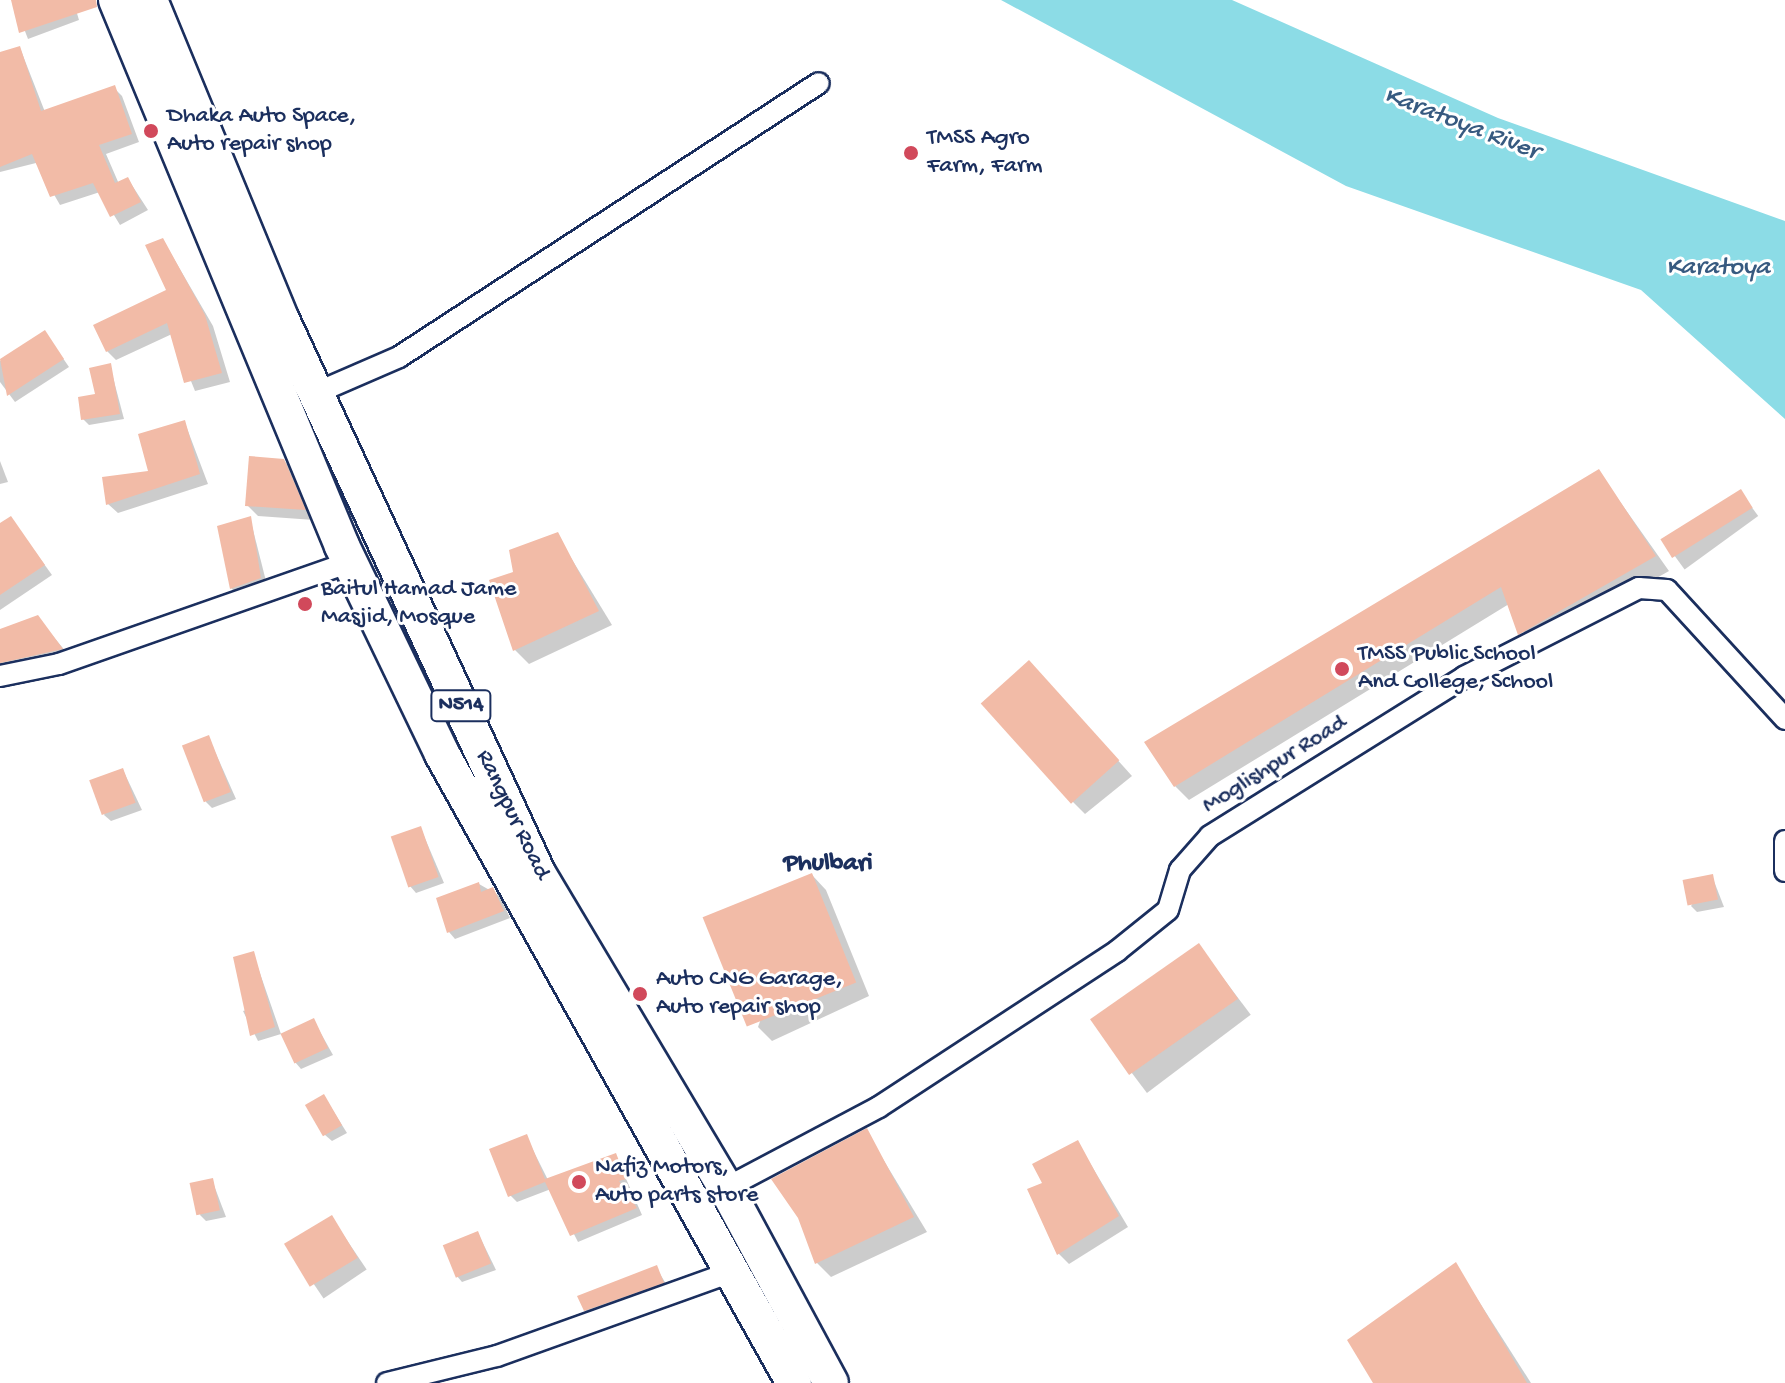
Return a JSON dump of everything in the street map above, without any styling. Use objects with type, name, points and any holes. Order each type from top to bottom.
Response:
[{"type":"highway","name":"Rangpur Road","points":[[116,0],[351,562],[449,767],[729,1273],[794,1383]]},
{"type":"highway","name":"Rangpur Road","points":[[150,0],[316,393],[538,873],[726,1188],[831,1383]]},
{"type":"street","points":[[316,393],[399,357],[819,83]]},
{"type":"street","points":[[0,676],[59,664],[351,562]]},
{"type":"street","name":"Moglishpur Road","points":[[726,1188],[879,1107],[1117,951],[1168,910],[1180,870],[1210,836],[1464,677],[1639,588],[1667,590],[1785,719]]},
{"type":"street","points":[[1785,841],[1785,871]]},
{"type":"street","points":[[387,1383],[497,1356],[729,1273]]},
{"type":"water","name":"Karatoya","points":[[1001,0],[1232,0],[1498,118],[1785,221],[1785,419],[1641,290],[1346,186]]},
{"type":"building","points":[[11,0],[96,0],[97,7],[19,33]]},
{"type":"building","points":[[20,46],[41,111],[115,85],[132,134],[99,145],[115,183],[128,177],[141,202],[110,217],[93,183],[50,197],[32,154],[0,167],[0,52]]},
{"type":"building","points":[[163,238],[205,315],[222,373],[184,383],[167,323],[106,352],[93,325],[166,290],[145,245]]},
{"type":"building","points":[[45,330],[64,359],[7,396],[0,359]]},
{"type":"building","points":[[111,363],[120,414],[81,420],[78,397],[95,394],[89,368]]},
{"type":"building","points":[[185,420],[200,474],[106,505],[102,477],[148,471],[138,434]]},
{"type":"building","points":[[249,456],[284,459],[306,510],[245,506]]},
{"type":"building","points":[[1599,469],[1656,556],[1518,635],[1501,587],[1174,787],[1144,742]]},
{"type":"building","points":[[1741,489],[1753,508],[1672,558],[1660,539]]},
{"type":"building","points":[[11,516],[45,565],[0,595],[0,523]]},
{"type":"building","points":[[251,516],[261,578],[230,589],[217,526]]},
{"type":"building","points":[[558,532],[599,611],[513,651],[489,580],[513,572],[509,550]]},
{"type":"building","points":[[38,615],[63,649],[0,663],[0,629]]},
{"type":"building","points":[[1029,660],[1119,760],[1071,804],[981,703]]},
{"type":"building","points":[[209,735],[231,792],[204,802],[182,745]]},
{"type":"building","points":[[123,768],[136,803],[102,815],[89,780]]},
{"type":"building","points":[[421,826],[439,877],[408,887],[391,836]]},
{"type":"building","points":[[812,873],[856,982],[747,1027],[703,917]]},
{"type":"building","points":[[1713,874],[1718,900],[1688,905],[1683,880]]},
{"type":"building","points":[[479,882],[481,892],[493,887],[504,911],[447,933],[436,898]]},
{"type":"building","points":[[1199,943],[1238,999],[1129,1075],[1090,1019]]},
{"type":"building","points":[[254,951],[275,1027],[250,1036],[233,957]]},
{"type":"building","points":[[314,1018],[328,1048],[294,1064],[280,1034]]},
{"type":"building","points":[[324,1094],[342,1125],[323,1136],[305,1105]]},
{"type":"building","points":[[867,1128],[914,1217],[815,1264],[798,1218],[771,1179]]},
{"type":"building","points":[[527,1134],[545,1179],[616,1153],[626,1179],[619,1181],[637,1208],[570,1236],[545,1182],[508,1197],[489,1149]]},
{"type":"building","points":[[1078,1140],[1119,1216],[1057,1255],[1027,1189],[1042,1183],[1032,1164]]},
{"type":"building","points":[[213,1178],[220,1210],[196,1215],[190,1183]]},
{"type":"building","points":[[332,1215],[358,1258],[310,1287],[284,1244]]},
{"type":"building","points":[[478,1231],[491,1263],[456,1278],[443,1245]]},
{"type":"building","points":[[1456,1262],[1527,1383],[1373,1383],[1347,1340]]},
{"type":"building","points":[[657,1265],[664,1283],[584,1311],[577,1296]]},
{"type":"place","name":"Dhaka Auto Space, Auto repair shop","points":[[151,131]]},
{"type":"place","name":"TMSS Agro Farm, Farm","points":[[911,153]]},
{"type":"place","name":"Baitul Hamad Jame Masjid, Mosque","points":[[305,604]]},
{"type":"place","name":"TMSS Public School And College, School","points":[[1342,669]]},
{"type":"place","name":"Auto CNG Garage, Auto repair shop","points":[[640,994]]},
{"type":"place","name":"Nafiz Motors, Auto parts store","points":[[579,1182]]},
{"type":"district","name":"Phulbari","points":[[828,865]]},
{"type":"water label","name":"Karatoya River","points":[[1461,125]]}]
